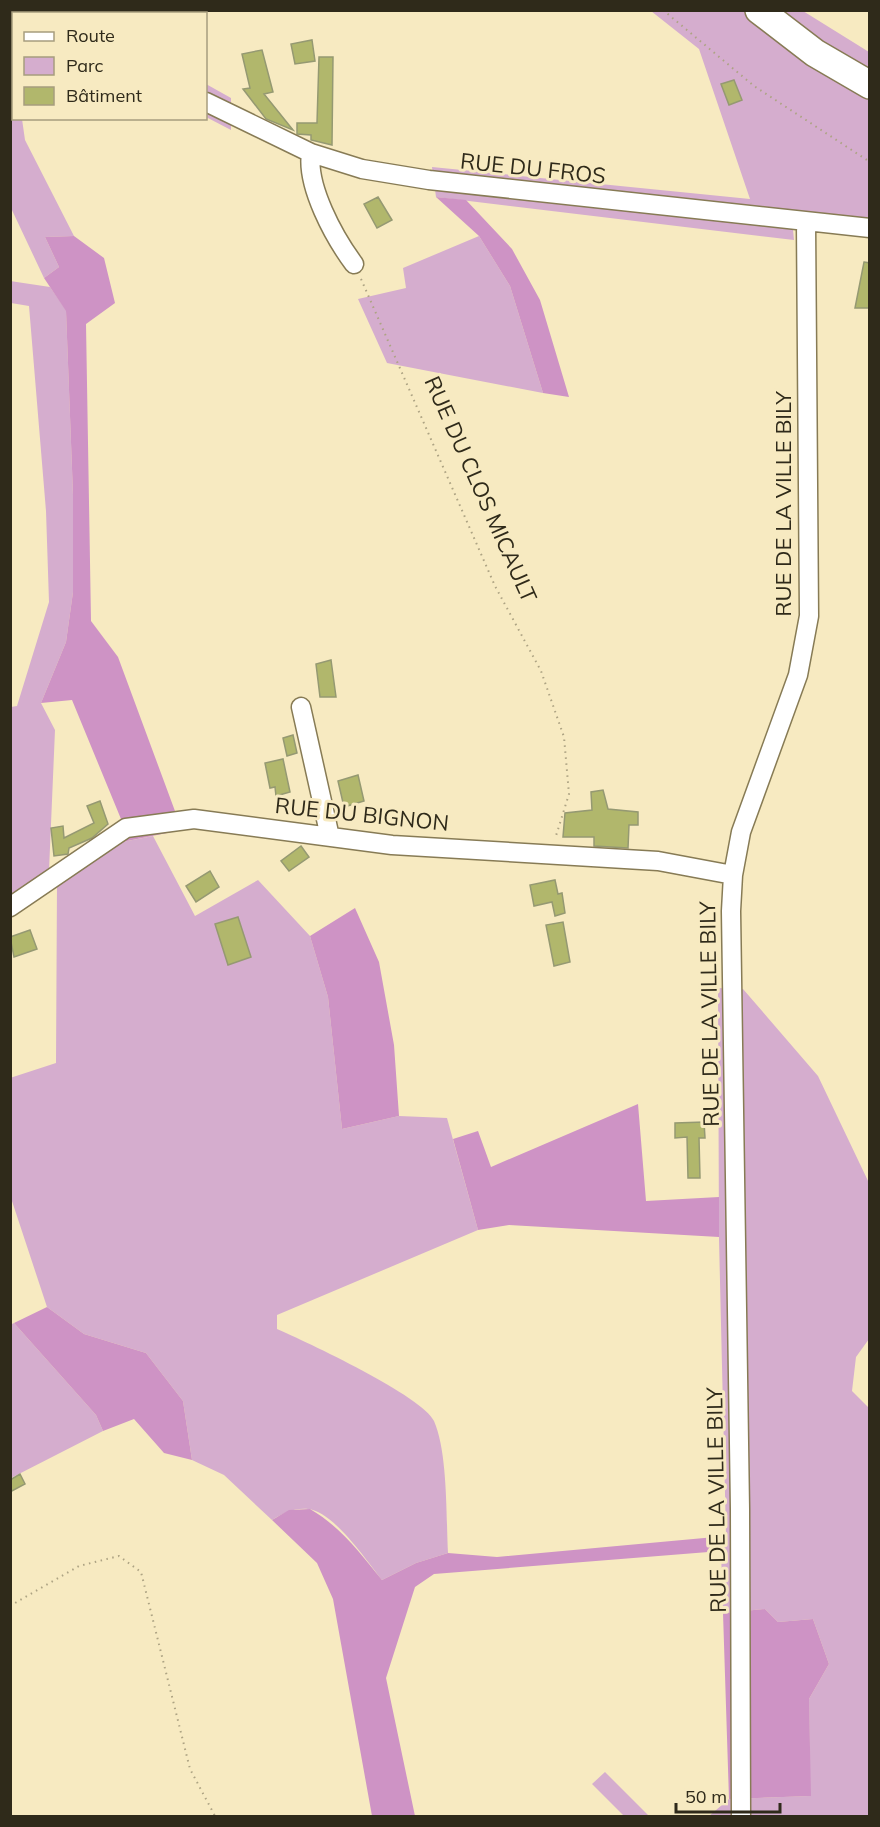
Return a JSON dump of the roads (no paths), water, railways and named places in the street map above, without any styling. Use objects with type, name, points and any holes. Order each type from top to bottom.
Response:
[{"type":"highway","points":[[759,10],[815,53],[870,85]]},
{"type":"street","name":"RUE DU FROS","points":[[207,102],[311,153],[362,169],[429,180],[806,223],[870,228]]},
{"type":"street","points":[[311,153],[309,164],[313,185],[338,238],[354,264]]},
{"type":"street","name":"RUE DE LA VILLE BILY","points":[[741,1816],[733,875],[741,832],[798,675],[809,616],[806,223]]},
{"type":"street","points":[[300,707],[330,837]]},
{"type":"street","name":"RUE DU BIGNON","points":[[10,907],[126,828],[194,819],[392,845],[658,861],[733,875]]}]
